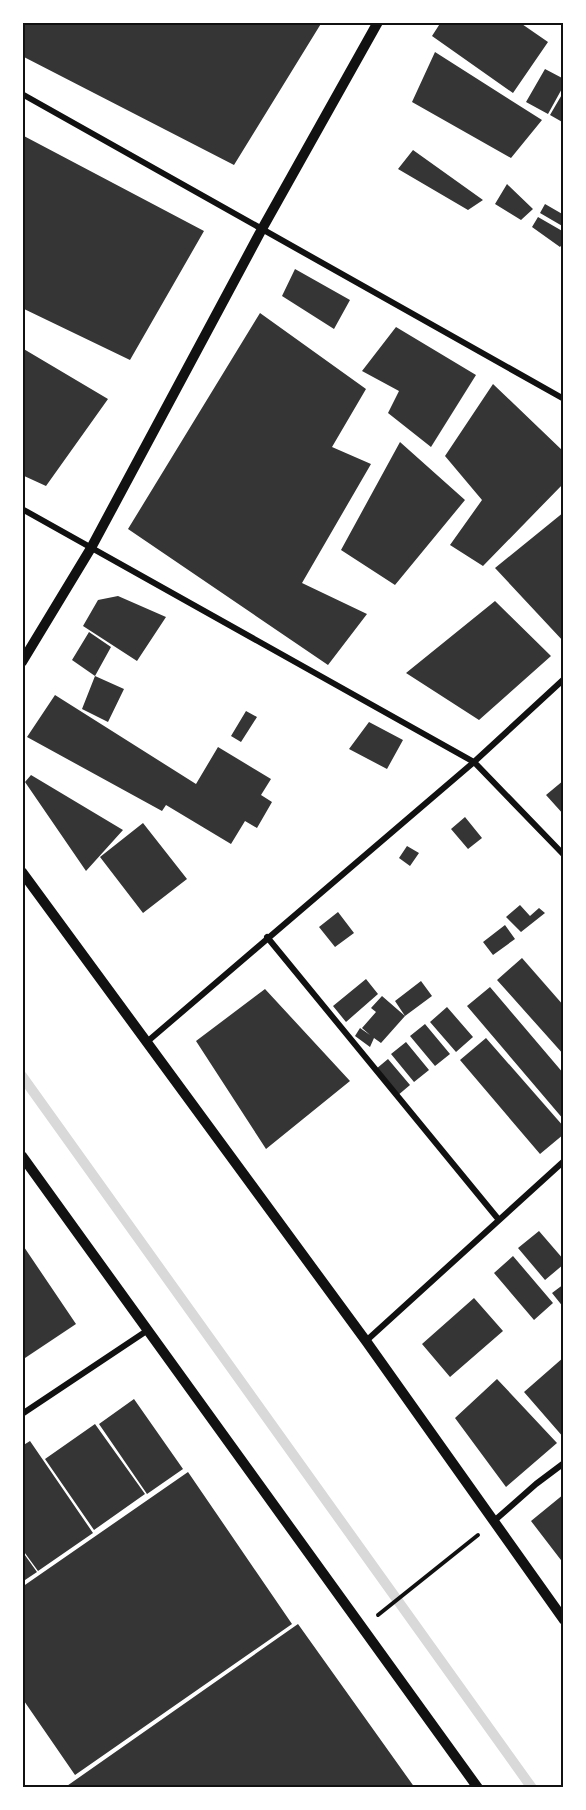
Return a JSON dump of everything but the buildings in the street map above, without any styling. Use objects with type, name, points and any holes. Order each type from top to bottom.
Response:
[{"type":"street","points":[[22,662],[91,548],[262,230],[378,22]]},
{"type":"street","points":[[22,94],[564,399]]},
{"type":"street","points":[[22,509],[474,762],[564,855]]},
{"type":"street","points":[[148,1041],[474,762],[564,679]]},
{"type":"street","points":[[22,872],[366,1341],[417,1416],[564,1620]]},
{"type":"street","points":[[267,937],[499,1220]]},
{"type":"street","points":[[22,1156],[478,1788]]},
{"type":"street","points":[[366,1341],[564,1161]]},
{"type":"street","points":[[22,1414],[148,1330]]},
{"type":"street","points":[[494,1521],[564,1463]]},
{"type":"path","points":[[389,1607],[494,1521]]},
{"type":"waterway","points":[[22,1076],[532,1788]]}]
